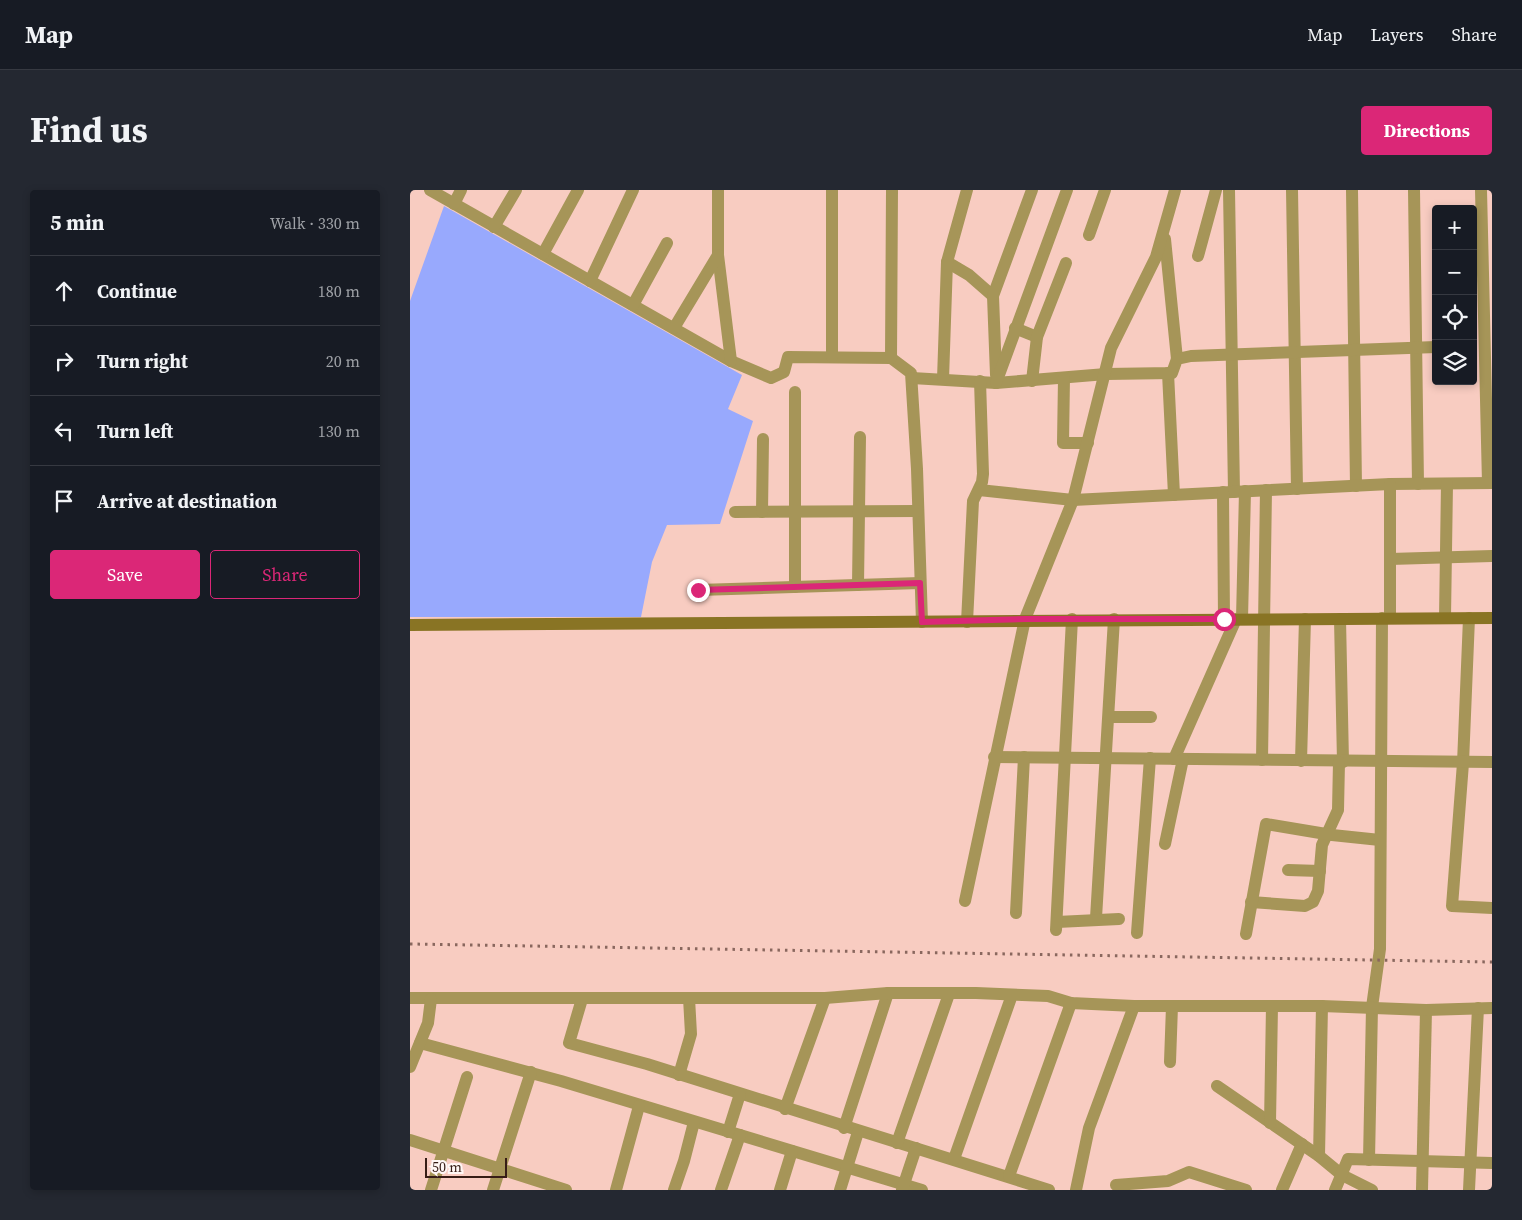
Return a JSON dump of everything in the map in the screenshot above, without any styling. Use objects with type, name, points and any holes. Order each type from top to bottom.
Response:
[{"type":"main road","points":[[410,624],[967,622],[1025,619],[1492,618]]},
{"type":"street","points":[[430,190],[731,361],[771,378],[784,372],[788,357],[891,358],[911,373],[922,622]]},
{"type":"street","points":[[454,204],[461,190]]},
{"type":"street","points":[[494,226],[516,190]]},
{"type":"street","points":[[544,254],[578,190]]},
{"type":"street","points":[[590,281],[633,190]]},
{"type":"street","points":[[718,190],[718,256],[731,361]]},
{"type":"street","points":[[832,190],[832,357]]},
{"type":"street","points":[[891,358],[892,190]]},
{"type":"street","points":[[943,379],[947,262],[967,190]]},
{"type":"street","points":[[996,383],[993,296],[1032,190]]},
{"type":"street","points":[[996,383],[1067,190]]},
{"type":"street","points":[[1089,234],[1105,190]]},
{"type":"street","points":[[965,901],[994,757],[1025,619],[1074,500],[1111,348],[1156,257],[1174,190]]},
{"type":"street","points":[[1198,256],[1216,190]]},
{"type":"street","points":[[1165,844],[1178,759],[1234,619],[1229,190]]},
{"type":"street","points":[[1292,190],[1297,489]]},
{"type":"street","points":[[1352,190],[1356,486]]},
{"type":"street","points":[[1414,190],[1414,347],[1418,484]]},
{"type":"street","points":[[979,490],[1074,500],[1390,484],[1490,483],[1483,345],[1480,190]]},
{"type":"street","points":[[912,378],[996,383],[1106,374],[1172,372],[1175,369],[1177,359],[1164,231]]},
{"type":"street","points":[[633,305],[666,243]]},
{"type":"street","points":[[674,328],[718,256]]},
{"type":"street","points":[[947,262],[969,276],[993,296]]},
{"type":"street","points":[[1032,381],[1037,337],[1066,262]]},
{"type":"street","points":[[1015,328],[1037,337]]},
{"type":"street","points":[[1177,359],[1191,356],[1295,351],[1432,347]]},
{"type":"street","points":[[1168,373],[1174,495]]},
{"type":"street","points":[[1064,378],[1063,443],[1088,443]]},
{"type":"street","points":[[967,622],[973,502],[979,490],[983,474],[980,381]]},
{"type":"street","points":[[795,392],[795,587]]},
{"type":"street","points":[[858,585],[860,437]]},
{"type":"street","points":[[762,512],[763,439]]},
{"type":"street","points":[[1369,1160],[1372,1007],[1380,949],[1381,762],[1390,558],[1390,484]]},
{"type":"street","points":[[1445,618],[1447,484]]},
{"type":"street","points":[[1262,760],[1266,490]]},
{"type":"street","points":[[1234,492],[1234,619]]},
{"type":"street","points":[[735,512],[918,511]]},
{"type":"street","points":[[1390,558],[1492,556]]},
{"type":"street","points":[[698,590],[920,583]]},
{"type":"street","points":[[1469,618],[1463,763],[1452,906],[1492,908]]},
{"type":"street","points":[[1072,619],[1056,926],[1096,918],[1119,919]]},
{"type":"street","points":[[1096,918],[1114,619]]},
{"type":"street","points":[[1301,761],[1306,619]]},
{"type":"street","points":[[1251,902],[1304,906],[1313,902],[1318,891],[1322,845],[1338,810],[1341,762],[1340,619]]},
{"type":"street","points":[[1109,718],[1152,717]]},
{"type":"street","points":[[994,757],[1341,762],[1492,762]]},
{"type":"street","points":[[1016,912],[1024,757]]},
{"type":"street","points":[[1137,933],[1150,758]]},
{"type":"street","points":[[1246,934],[1266,824],[1328,835],[1380,840]]},
{"type":"street","points":[[1288,870],[1320,871]]},
{"type":"street","points":[[844,1128],[888,993]]},
{"type":"street","points":[[410,998],[825,998],[888,993],[1048,996],[1071,1003],[1134,1006],[1322,1006],[1426,1010],[1492,1008]]},
{"type":"street","points":[[898,1143],[949,994]]},
{"type":"street","points":[[954,1159],[1012,995]]},
{"type":"street","points":[[679,1075],[691,1034],[689,998]]},
{"type":"street","points":[[784,1108],[825,998]]},
{"type":"street","points":[[410,1067],[428,1023],[431,999]]},
{"type":"street","points":[[582,999],[569,1043],[679,1075],[844,1128],[1009,1176],[1023,1186],[1049,1190]]},
{"type":"street","points":[[1009,1176],[1071,1003]]},
{"type":"street","points":[[1076,1190],[1088,1128],[1134,1006]]},
{"type":"street","points":[[1170,1062],[1172,1006]]},
{"type":"street","points":[[1270,1123],[1272,1006]]},
{"type":"street","points":[[1319,1156],[1322,1006]]},
{"type":"street","points":[[1469,1190],[1478,1008]]},
{"type":"street","points":[[1422,1190],[1426,1010]]},
{"type":"street","points":[[420,1043],[530,1072],[792,1151],[903,1187],[922,1190]]},
{"type":"street","points":[[493,1190],[530,1072]]},
{"type":"street","points":[[431,1190],[467,1077]]},
{"type":"street","points":[[1216,1086],[1319,1156],[1342,1175],[1372,1190]]},
{"type":"street","points":[[721,1190],[734,1134],[740,1094]]},
{"type":"street","points":[[616,1190],[640,1106]]},
{"type":"street","points":[[674,1190],[694,1122]]},
{"type":"street","points":[[840,1190],[858,1132]]},
{"type":"street","points":[[410,1140],[559,1189]]},
{"type":"street","points":[[1282,1190],[1302,1144]]},
{"type":"street","points":[[903,1187],[916,1148]]},
{"type":"street","points":[[780,1190],[792,1151]]},
{"type":"street","points":[[1335,1190],[1348,1160],[1492,1163]]},
{"type":"street","points":[[1116,1185],[1168,1181],[1189,1172],[1246,1190]]},
{"type":"shaded area","points":[[444,206],[742,375],[728,409],[753,421],[720,524],[667,525],[652,562],[641,617],[410,617],[410,301]]},
{"type":"railway","points":[[410,944],[1492,962]]},
{"type":"route","points":[[698,590],[920,583],[922,622],[1025,619],[1224,619]]}]
